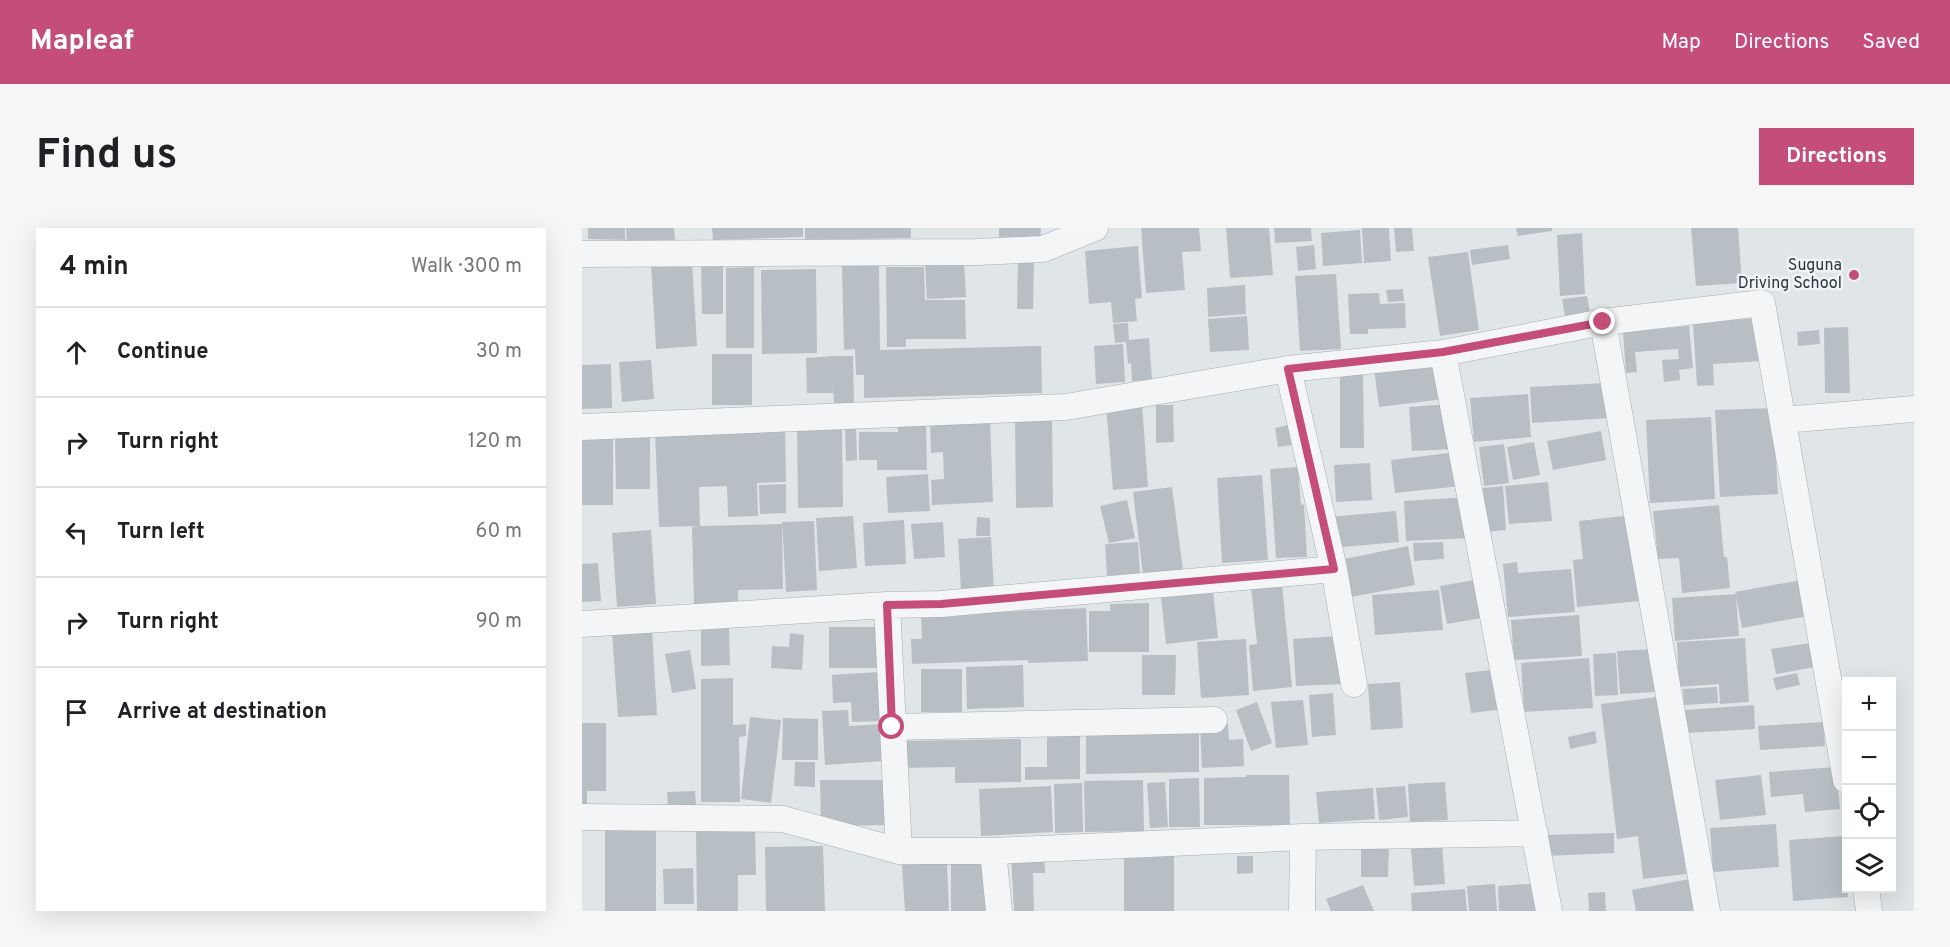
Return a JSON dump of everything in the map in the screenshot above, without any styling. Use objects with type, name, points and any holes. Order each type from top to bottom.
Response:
[{"type":"street","points":[[582,254],[1032,250],[1043,249],[1095,228]]},
{"type":"street","points":[[582,427],[1066,406],[1288,369],[1443,352],[1603,322],[1762,303],[1842,757]]},
{"type":"street","points":[[1603,322],[1707,911]]},
{"type":"street","points":[[1443,352],[1549,911]]},
{"type":"street","points":[[1288,369],[1334,569],[1354,684]]},
{"type":"street","points":[[1783,420],[1914,409]]},
{"type":"street","points":[[582,624],[953,603],[1334,569]]},
{"type":"street","points":[[887,605],[900,851]]},
{"type":"street","points":[[892,727],[1215,720]]},
{"type":"street","points":[[582,817],[783,819],[900,851],[993,851],[1303,837],[1535,833]]},
{"type":"street","points":[[1302,911],[1303,837]]},
{"type":"street","points":[[993,851],[999,911]]},
{"type":"street","points":[[1867,893],[1869,911]]},
{"type":"building","points":[[588,228],[625,228],[625,240],[588,239]]},
{"type":"building","points":[[626,228],[674,228],[675,241],[627,244]]},
{"type":"building","points":[[712,228],[803,228],[803,237],[713,240]]},
{"type":"building","points":[[805,228],[911,228],[911,238],[805,240]]},
{"type":"building","points":[[999,228],[1041,228],[1040,241],[999,240]]},
{"type":"building","points":[[1141,228],[1199,228],[1201,251],[1182,252],[1185,290],[1146,293]]},
{"type":"building","points":[[1226,228],[1269,228],[1273,275],[1230,278]]},
{"type":"building","points":[[1274,228],[1311,228],[1312,241],[1275,243]]},
{"type":"building","points":[[1362,228],[1389,228],[1391,261],[1364,263]]},
{"type":"building","points":[[1394,228],[1412,228],[1414,251],[1396,252]]},
{"type":"building","points":[[1516,228],[1552,228],[1552,231],[1518,236]]},
{"type":"building","points":[[1691,228],[1738,228],[1742,283],[1696,286]]},
{"type":"building","points":[[1360,230],[1362,263],[1323,266],[1321,233]]},
{"type":"building","points":[[1582,233],[1585,294],[1560,296],[1557,235]]},
{"type":"building","points":[[1314,245],[1316,269],[1298,271],[1296,247]]},
{"type":"building","points":[[1508,245],[1510,259],[1472,265],[1470,250]]},
{"type":"building","points":[[1138,246],[1142,298],[1135,299],[1137,321],[1113,323],[1111,302],[1089,304],[1085,251]]},
{"type":"building","points":[[1468,252],[1479,330],[1440,336],[1428,257]]},
{"type":"building","points":[[1018,259],[1034,259],[1033,309],[1017,309]]},
{"type":"building","points":[[692,261],[697,346],[656,349],[651,264]]},
{"type":"building","points":[[723,261],[723,314],[702,314],[701,262]]},
{"type":"building","points":[[964,261],[966,297],[927,299],[925,263]]},
{"type":"building","points":[[879,265],[880,350],[1041,346],[1042,393],[864,398],[864,375],[856,375],[855,349],[844,350],[842,266]]},
{"type":"building","points":[[754,267],[754,348],[726,348],[726,268]]},
{"type":"building","points":[[886,267],[924,267],[925,300],[965,300],[966,339],[906,339],[906,347],[887,347]]},
{"type":"building","points":[[816,269],[817,353],[762,354],[761,270]]},
{"type":"building","points":[[1336,274],[1341,349],[1300,351],[1295,276]]},
{"type":"building","points":[[1245,285],[1246,314],[1208,317],[1207,288]]},
{"type":"building","points":[[1403,289],[1404,301],[1388,302],[1386,290]]},
{"type":"building","points":[[1379,293],[1380,304],[1405,303],[1406,328],[1368,329],[1368,334],[1350,334],[1348,294]]},
{"type":"building","points":[[1587,296],[1590,312],[1565,316],[1562,299]]},
{"type":"building","points":[[1247,316],[1249,350],[1210,352],[1208,319]]},
{"type":"building","points":[[1759,318],[1762,361],[1713,364],[1714,385],[1697,386],[1693,323]]},
{"type":"building","points":[[1128,323],[1129,340],[1149,338],[1152,380],[1132,381],[1126,342],[1115,343],[1113,324]]},
{"type":"building","points":[[1689,326],[1693,368],[1679,370],[1680,380],[1664,382],[1662,360],[1679,359],[1678,349],[1635,352],[1637,372],[1626,373],[1623,332]]},
{"type":"building","points":[[1848,327],[1850,393],[1825,393],[1824,328]]},
{"type":"building","points":[[1819,330],[1820,344],[1798,346],[1797,332]]},
{"type":"building","points":[[1123,344],[1125,382],[1096,384],[1094,346]]},
{"type":"building","points":[[712,354],[752,354],[752,405],[712,405]]},
{"type":"building","points":[[853,356],[854,404],[834,404],[833,381],[833,393],[807,393],[806,358]]},
{"type":"building","points":[[651,360],[654,399],[622,402],[619,362]]},
{"type":"building","points":[[1439,361],[1444,399],[1379,407],[1374,369]]},
{"type":"building","points":[[611,364],[612,408],[582,409],[582,365]]},
{"type":"building","points":[[1340,372],[1363,372],[1364,448],[1340,448]]},
{"type":"building","points":[[1605,383],[1608,418],[1532,423],[1530,387]]},
{"type":"building","points":[[1528,394],[1531,437],[1474,442],[1470,398]]},
{"type":"building","points":[[1142,403],[1148,487],[1113,490],[1106,405]]},
{"type":"building","points":[[1451,404],[1454,449],[1412,451],[1409,407]]},
{"type":"building","points":[[1156,405],[1173,405],[1174,442],[1156,443]]},
{"type":"building","points":[[1773,408],[1778,494],[1720,497],[1715,410]]},
{"type":"building","points":[[1015,417],[1052,417],[1053,507],[1016,508]]},
{"type":"building","points":[[1711,417],[1715,499],[1650,503],[1646,420]]},
{"type":"building","points":[[990,419],[993,502],[932,505],[931,480],[944,479],[943,452],[931,453],[930,421]]},
{"type":"building","points":[[897,421],[926,421],[927,470],[877,470],[877,460],[859,460],[859,432],[898,432]]},
{"type":"building","points":[[797,425],[842,425],[843,507],[798,508]]},
{"type":"building","points":[[845,425],[856,425],[857,460],[846,461]]},
{"type":"building","points":[[1289,425],[1292,445],[1278,447],[1275,428]]},
{"type":"building","points":[[785,428],[786,482],[757,483],[758,516],[728,517],[727,486],[699,487],[700,526],[782,524],[783,589],[738,590],[738,604],[694,605],[692,527],[698,526],[659,527],[655,432]]},
{"type":"building","points":[[1601,431],[1606,460],[1553,470],[1547,441]]},
{"type":"building","points":[[582,435],[613,435],[613,505],[582,505]]},
{"type":"building","points":[[615,435],[650,435],[650,489],[616,489]]},
{"type":"building","points":[[1534,442],[1540,475],[1513,480],[1507,447]]},
{"type":"building","points":[[1504,444],[1509,483],[1484,486],[1479,447]]},
{"type":"building","points":[[1457,452],[1461,486],[1395,493],[1391,460]]},
{"type":"building","points":[[1370,463],[1372,500],[1336,502],[1334,465]]},
{"type":"building","points":[[1298,467],[1301,505],[1304,504],[1307,557],[1276,558],[1270,469]]},
{"type":"building","points":[[928,474],[930,511],[888,513],[886,477]]},
{"type":"building","points":[[1262,475],[1268,560],[1222,563],[1217,478]]},
{"type":"building","points":[[1548,482],[1552,521],[1509,524],[1505,486]]},
{"type":"building","points":[[786,484],[786,513],[760,514],[759,485]]},
{"type":"building","points":[[1503,486],[1506,530],[1486,532],[1483,488]]},
{"type":"building","points":[[1172,487],[1183,570],[1143,575],[1133,492]]},
{"type":"building","points":[[1468,497],[1470,538],[1406,541],[1404,501]]},
{"type":"building","points":[[1127,500],[1135,538],[1109,543],[1100,506]]},
{"type":"building","points":[[1719,505],[1724,557],[1727,557],[1730,588],[1682,593],[1679,558],[1658,559],[1653,511]]},
{"type":"building","points":[[1396,511],[1399,542],[1331,548],[1328,517]]},
{"type":"building","points":[[1632,515],[1640,601],[1577,607],[1573,560],[1583,559],[1579,521]]},
{"type":"building","points":[[853,516],[857,568],[819,571],[816,518]]},
{"type":"building","points":[[977,517],[990,518],[990,536],[976,536]]},
{"type":"building","points":[[904,520],[906,564],[865,566],[863,523]]},
{"type":"building","points":[[814,521],[817,590],[786,592],[782,522]]},
{"type":"building","points":[[943,522],[945,557],[914,559],[911,524]]},
{"type":"building","points":[[651,530],[656,604],[617,607],[612,533]]},
{"type":"building","points":[[991,537],[994,589],[961,591],[958,539]]},
{"type":"building","points":[[1138,542],[1140,573],[1107,576],[1105,544]]},
{"type":"building","points":[[1443,542],[1444,559],[1414,561],[1413,543]]},
{"type":"building","points":[[1408,546],[1415,585],[1351,597],[1344,559]]},
{"type":"building","points":[[1517,562],[1518,573],[1571,569],[1575,612],[1508,617],[1503,564]]},
{"type":"building","points":[[598,563],[601,601],[582,602],[582,564]]},
{"type":"building","points":[[1480,579],[1487,617],[1447,624],[1440,586]]},
{"type":"building","points":[[1801,580],[1808,616],[1742,628],[1736,596],[1739,636],[1675,641],[1672,598],[1736,594],[1735,592]]},
{"type":"building","points":[[1282,584],[1292,687],[1253,691],[1249,645],[1257,644],[1251,587]]},
{"type":"building","points":[[1439,590],[1443,630],[1375,635],[1372,595]]},
{"type":"building","points":[[1213,591],[1218,638],[1166,644],[1161,597]]},
{"type":"building","points":[[1149,603],[1149,652],[1089,652],[1089,611],[1110,611],[1110,604]]},
{"type":"building","points":[[1086,608],[1088,661],[1028,663],[1028,660],[912,664],[911,639],[922,639],[921,615]]},
{"type":"building","points":[[1579,615],[1582,656],[1514,660],[1511,620]]},
{"type":"building","points":[[829,627],[878,627],[878,668],[829,668]]},
{"type":"building","points":[[701,628],[729,628],[730,665],[701,666]]},
{"type":"building","points":[[652,629],[657,715],[618,717],[612,632]]},
{"type":"building","points":[[790,633],[804,635],[802,670],[771,668],[772,646],[789,647]]},
{"type":"building","points":[[1339,636],[1342,684],[1296,686],[1293,639]]},
{"type":"building","points":[[1745,638],[1749,702],[1720,704],[1719,684],[1679,687],[1677,642]]},
{"type":"building","points":[[1246,639],[1249,695],[1201,698],[1197,642]]},
{"type":"building","points":[[1810,643],[1815,667],[1776,674],[1771,649]]},
{"type":"building","points":[[1654,649],[1657,692],[1620,694],[1617,651]]},
{"type":"building","points":[[690,650],[696,689],[672,693],[665,654]]},
{"type":"building","points":[[1616,653],[1618,695],[1595,696],[1593,654]]},
{"type":"building","points":[[1142,655],[1176,655],[1175,695],[1142,695]]},
{"type":"building","points":[[1589,658],[1593,708],[1524,712],[1521,663]]},
{"type":"building","points":[[1023,665],[1024,707],[967,709],[966,667]]},
{"type":"building","points":[[921,669],[962,669],[962,712],[921,712]]},
{"type":"building","points":[[1499,669],[1505,709],[1471,713],[1465,673]]},
{"type":"building","points":[[878,672],[881,721],[852,722],[851,702],[833,703],[832,675]]},
{"type":"building","points":[[1797,673],[1800,685],[1776,690],[1773,678]]},
{"type":"building","points":[[733,678],[733,725],[746,724],[746,736],[739,737],[740,802],[701,802],[701,679]]},
{"type":"building","points":[[1400,682],[1403,728],[1371,730],[1368,684]]},
{"type":"building","points":[[1717,687],[1718,703],[1684,705],[1683,689]]},
{"type":"building","points":[[1333,693],[1336,735],[1312,737],[1309,695]]},
{"type":"building","points":[[1665,696],[1686,874],[1643,879],[1638,836],[1617,839],[1601,704]]},
{"type":"building","points":[[1303,700],[1308,745],[1276,748],[1271,702]]},
{"type":"building","points":[[1257,702],[1272,743],[1251,751],[1236,710]]},
{"type":"building","points":[[1754,705],[1755,729],[1686,733],[1685,710]]},
{"type":"building","points":[[848,710],[849,726],[883,724],[885,761],[825,765],[822,711]]},
{"type":"building","points":[[750,717],[781,720],[771,803],[741,799]]},
{"type":"building","points":[[783,718],[818,719],[818,760],[782,760]]},
{"type":"building","points":[[1823,722],[1825,746],[1760,750],[1758,726]]},
{"type":"building","points":[[582,723],[606,723],[606,791],[587,791],[587,806],[582,806]]},
{"type":"building","points":[[1228,724],[1229,740],[1243,739],[1244,766],[1202,768],[1200,725]]},
{"type":"building","points":[[1199,726],[1199,772],[1086,774],[1086,728]]},
{"type":"building","points":[[1080,731],[1080,779],[1025,780],[1025,767],[1047,767],[1047,732]]},
{"type":"building","points":[[1595,731],[1597,743],[1570,749],[1568,737]]},
{"type":"building","points":[[1021,739],[1021,782],[955,783],[955,767],[902,768],[902,741]]},
{"type":"building","points":[[795,762],[815,762],[815,787],[794,786]]},
{"type":"building","points":[[1836,767],[1840,809],[1805,812],[1803,794],[1771,797],[1769,772]]},
{"type":"building","points":[[1246,775],[1289,775],[1290,825],[1204,825],[1204,778],[1246,777]]},
{"type":"building","points":[[1761,775],[1766,815],[1720,820],[1715,780]]},
{"type":"building","points":[[1199,778],[1200,827],[1169,827],[1169,779]]},
{"type":"building","points":[[820,780],[886,780],[887,825],[821,826]]},
{"type":"building","points":[[1143,780],[1144,831],[1085,832],[1084,781]]},
{"type":"building","points":[[1165,782],[1168,827],[1150,828],[1147,783]]},
{"type":"building","points":[[1445,782],[1448,820],[1410,822],[1408,784]]},
{"type":"building","points":[[1082,783],[1083,832],[1055,833],[1054,784]]},
{"type":"building","points":[[1051,786],[1053,832],[981,836],[979,789]]},
{"type":"building","points":[[1405,786],[1408,817],[1379,820],[1376,788]]},
{"type":"building","points":[[1373,788],[1375,819],[1319,823],[1316,792]]},
{"type":"building","points":[[695,791],[696,805],[668,807],[667,792]]},
{"type":"building","points":[[1776,824],[1779,867],[1713,872],[1710,828]]},
{"type":"building","points":[[605,827],[656,827],[656,911],[605,911]]},
{"type":"building","points":[[755,827],[756,875],[738,875],[738,911],[697,911],[696,828]]},
{"type":"building","points":[[1614,833],[1614,853],[1546,856],[1545,835]]},
{"type":"building","points":[[1842,836],[1842,893],[1848,893],[1848,897],[1793,901],[1789,840]]},
{"type":"building","points":[[823,846],[825,911],[766,911],[765,847]]},
{"type":"building","points":[[1442,846],[1445,884],[1414,886],[1411,849]]},
{"type":"building","points":[[1361,847],[1389,847],[1388,877],[1361,877]]},
{"type":"building","points":[[1044,852],[1045,873],[1033,873],[1034,911],[1014,911],[1011,854]]},
{"type":"building","points":[[1124,854],[1174,855],[1174,911],[1124,911]]},
{"type":"building","points":[[1237,856],[1253,856],[1253,873],[1237,874]]},
{"type":"building","points":[[951,862],[989,862],[990,911],[951,911]]},
{"type":"building","points":[[947,863],[949,911],[905,911],[902,865]]},
{"type":"building","points":[[693,868],[694,904],[664,904],[663,869]]},
{"type":"building","points":[[1695,878],[1702,911],[1636,911],[1632,890]]},
{"type":"building","points":[[1541,883],[1543,911],[1499,911],[1498,886]]},
{"type":"building","points":[[1495,884],[1497,911],[1469,911],[1467,886]]},
{"type":"building","points":[[1363,885],[1374,911],[1331,911],[1326,899]]},
{"type":"building","points":[[1465,889],[1467,911],[1412,911],[1411,893]]},
{"type":"building","points":[[1605,892],[1606,911],[1589,911],[1588,893]]},
{"type":"place","name":"Suguna Driving School","points":[[1854,275]]},
{"type":"route","points":[[892,727],[887,605],[941,604],[1334,569],[1288,369],[1443,352],[1603,322]]}]
